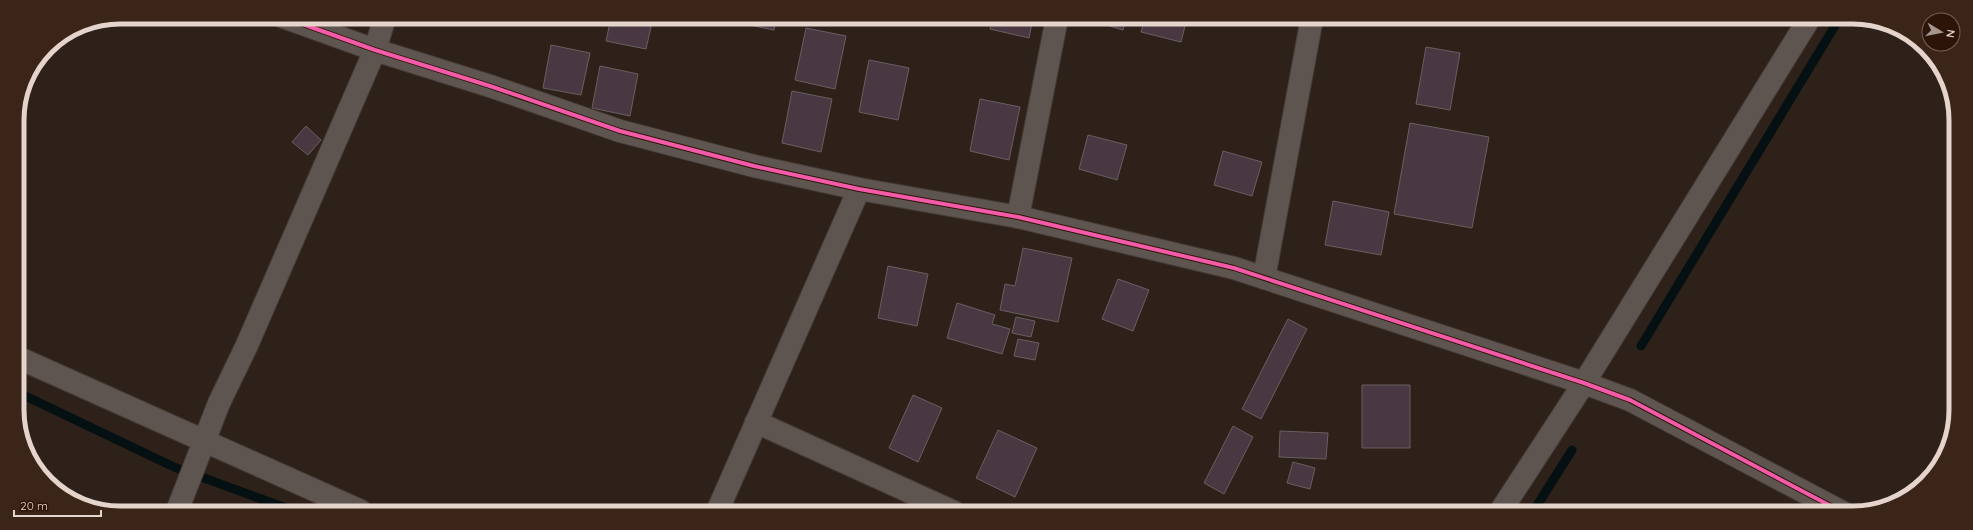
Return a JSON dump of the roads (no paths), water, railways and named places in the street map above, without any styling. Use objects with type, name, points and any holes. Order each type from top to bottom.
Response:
[{"type":"street","points":[[303,24],[375,50],[490,86],[620,131],[754,166],[859,189],[1018,217],[1234,268],[1584,383],[1630,400],[1831,506]]},
{"type":"street","points":[[179,506],[206,441],[219,404],[253,330],[375,50],[383,24]]},
{"type":"street","points":[[1018,217],[1056,24]]},
{"type":"street","points":[[1264,278],[1311,24]]},
{"type":"street","points":[[1504,506],[1584,383],[1806,24]]},
{"type":"street","points":[[720,506],[859,189]]},
{"type":"street","points":[[24,360],[350,506]]},
{"type":"street","points":[[756,422],[941,506]]},
{"type":"waterway","points":[[1641,346],[1836,24]]},
{"type":"waterway","points":[[24,395],[174,467],[280,506]]},
{"type":"waterway","points":[[1537,506],[1572,450]]}]
